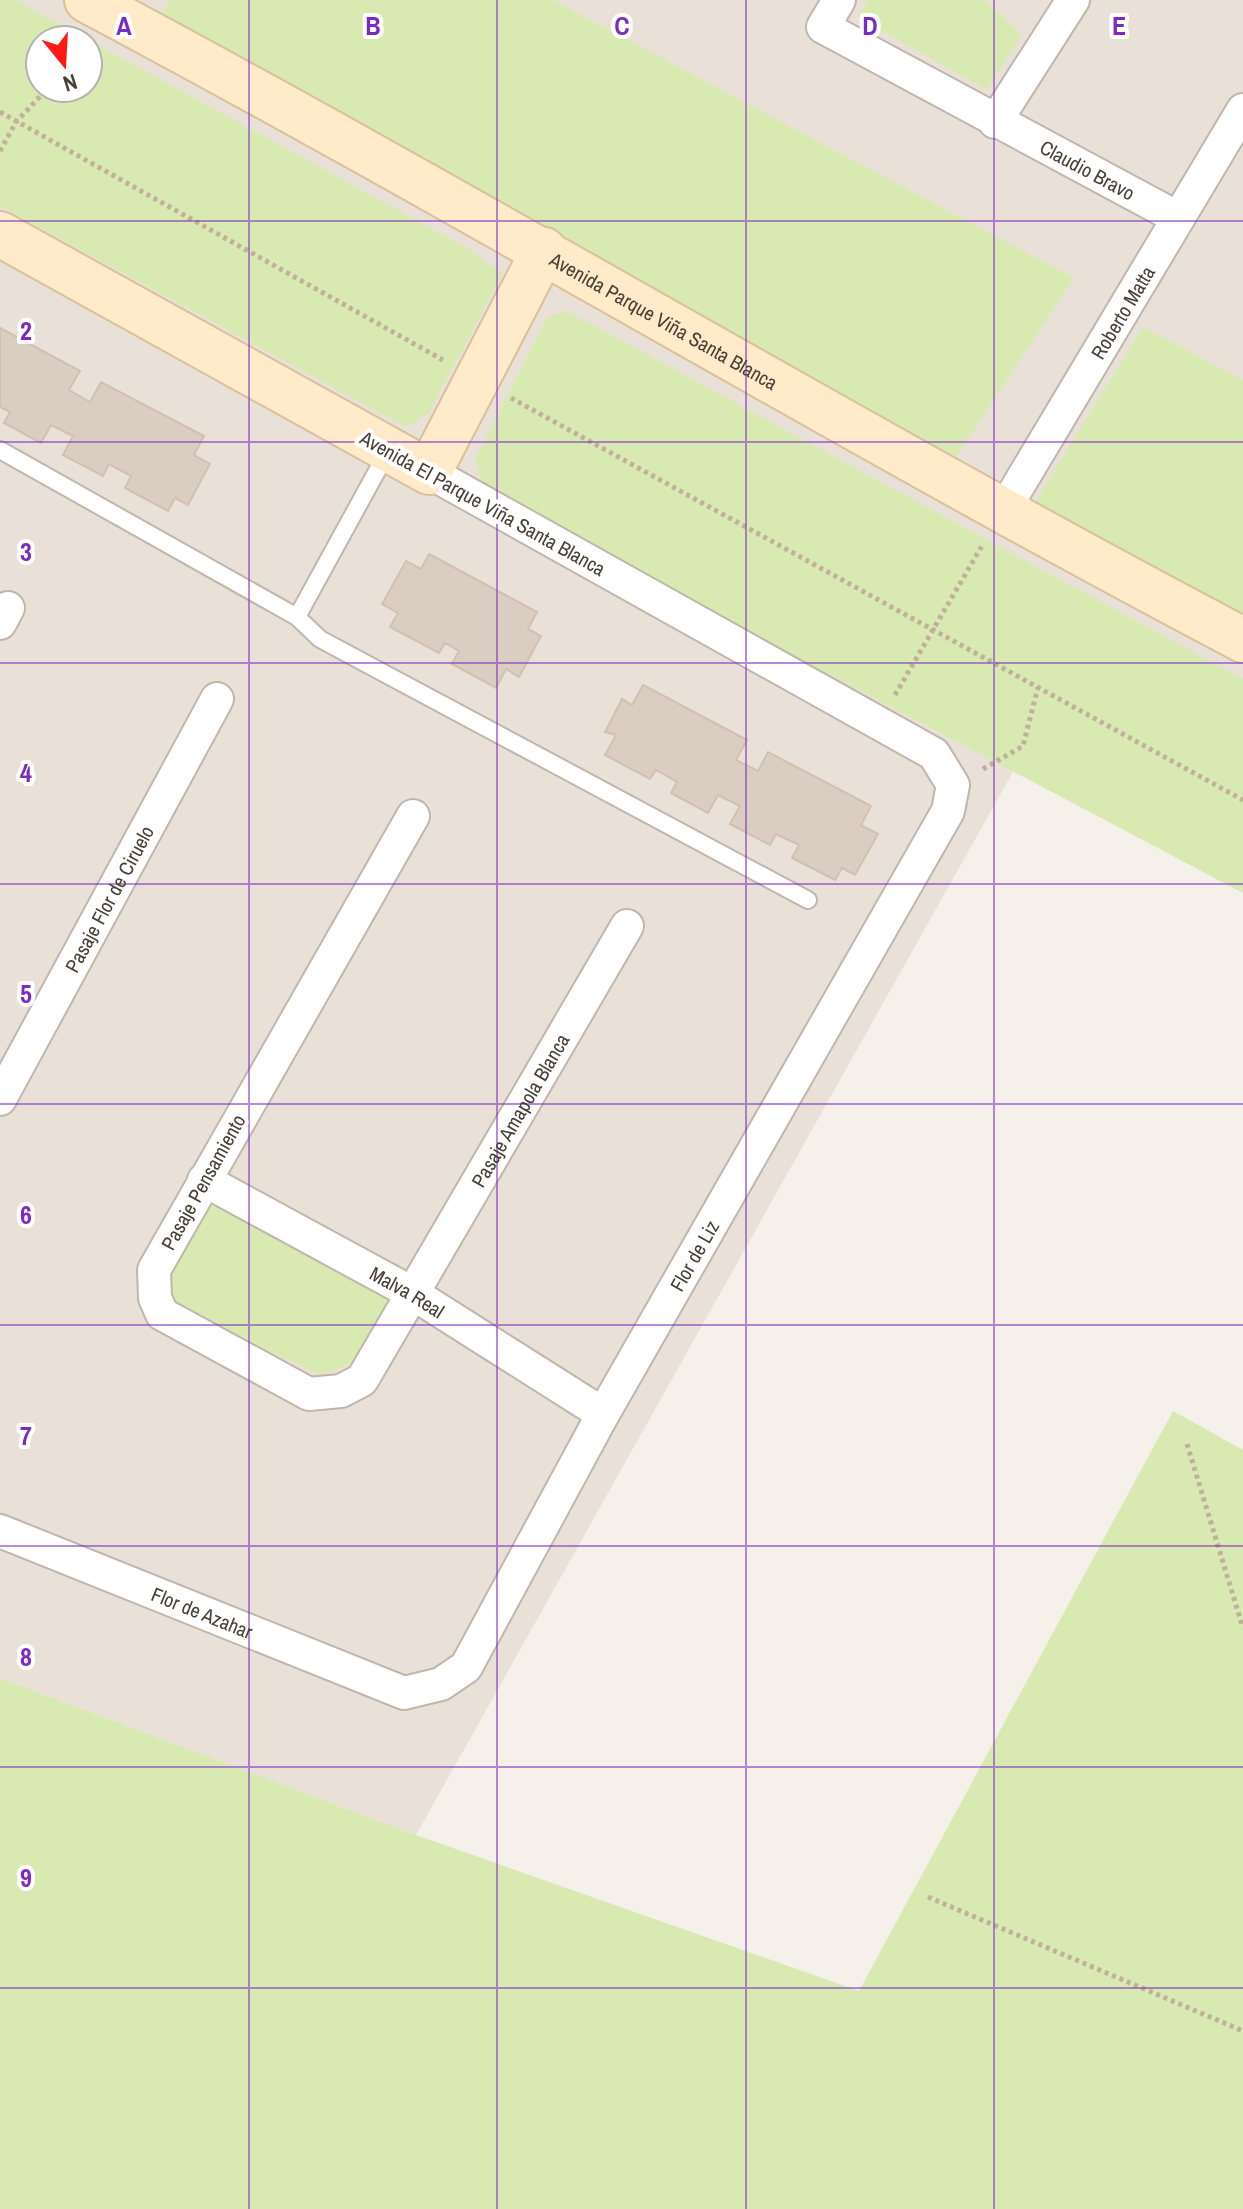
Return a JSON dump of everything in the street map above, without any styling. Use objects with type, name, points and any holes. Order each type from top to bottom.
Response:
[{"type":"street","name":"Claudio Bravo","points":[[839,0],[823,27],[1178,218]]},
{"type":"street","points":[[995,122],[1073,0]]},
{"type":"street","name":"Avenida Parque Viña Santa Blanca","points":[[110,5],[1002,513],[1243,640]]},
{"type":"street","name":"Roberto Matta","points":[[1002,513],[1243,110]]},
{"type":"street","name":"Avenida El Parque Viña Santa Blanca","points":[[0,234],[934,754],[953,785]]},
{"type":"street","points":[[429,472],[544,250]]},
{"type":"street","name":"Pasaje Flor de Ciruelo","points":[[0,1099],[217,699]]},
{"type":"street","name":"Flor de Liz","points":[[404,1693],[441,1684],[466,1667],[603,1414],[948,811],[953,785]]},
{"type":"street","name":"Pasaje Pensamiento","points":[[412,1293],[362,1380],[341,1391],[309,1394],[162,1314],[155,1298],[154,1270],[413,816]]},
{"type":"street","name":"Pasaje Amapola Blanca","points":[[412,1293],[627,926]]},
{"type":"street","name":"Malva Real","points":[[204,1180],[412,1293],[603,1414]]},
{"type":"street","name":"Flor de Azahar","points":[[0,1531],[404,1693]]},
{"type":"lane","points":[[297,617],[388,449]]},
{"type":"lane","points":[[0,450],[297,617],[320,639],[808,900]]},
{"type":"path","points":[[0,151],[16,122],[33,104]]},
{"type":"path","points":[[0,112],[477,380],[1243,800]]},
{"type":"path","points":[[878,723],[1002,513]]},
{"type":"path","points":[[953,785],[1023,746],[1038,687]]},
{"type":"path","points":[[1187,1444],[1243,1628]]},
{"type":"path","points":[[928,1897],[1243,2031]]},
{"type":"shaded area","points":[[0,0],[1243,0],[1243,893],[1014,770],[416,1835],[0,1678]]},
{"type":"green space","points":[[0,0],[16,0],[60,24],[24,24],[24,104],[104,104],[104,48],[467,248],[503,273],[428,414],[406,427],[0,206]]},
{"type":"green space","points":[[170,0],[553,0],[1074,278],[950,466],[161,14]]},
{"type":"green space","points":[[868,0],[985,0],[1022,35],[987,90],[857,17]]},
{"type":"green space","points":[[567,311],[1243,679],[1243,893],[484,492],[475,459],[547,317]]},
{"type":"green space","points":[[1143,327],[1243,380],[1243,614],[1034,504]]},
{"type":"green space","points":[[214,1200],[398,1303],[358,1361],[320,1375],[177,1308],[166,1274]]},
{"type":"green space","points":[[1173,1411],[1243,1450],[1243,2209],[0,2209],[0,1678],[416,1835],[859,1991]]},
{"type":"building","points":[[0,328],[80,371],[69,390],[90,402],[101,382],[204,436],[194,455],[210,464],[188,505],[175,498],[168,511],[125,488],[131,476],[109,464],[103,476],[63,455],[73,436],[51,425],[41,443],[4,423],[10,412],[0,407]]},
{"type":"building","points":[[429,554],[537,612],[528,629],[541,636],[519,677],[506,669],[496,688],[452,664],[459,651],[445,643],[439,653],[390,627],[398,613],[382,604],[406,561],[421,569]]},
{"type":"building","points":[[643,685],[747,740],[736,760],[758,771],[768,752],[871,806],[861,825],[878,834],[855,875],[842,868],[835,880],[792,858],[799,845],[776,834],[770,845],[730,824],[740,806],[718,795],[708,813],[671,793],[677,782],[656,770],[650,779],[605,755],[616,735],[605,732],[622,699],[632,705]]}]
